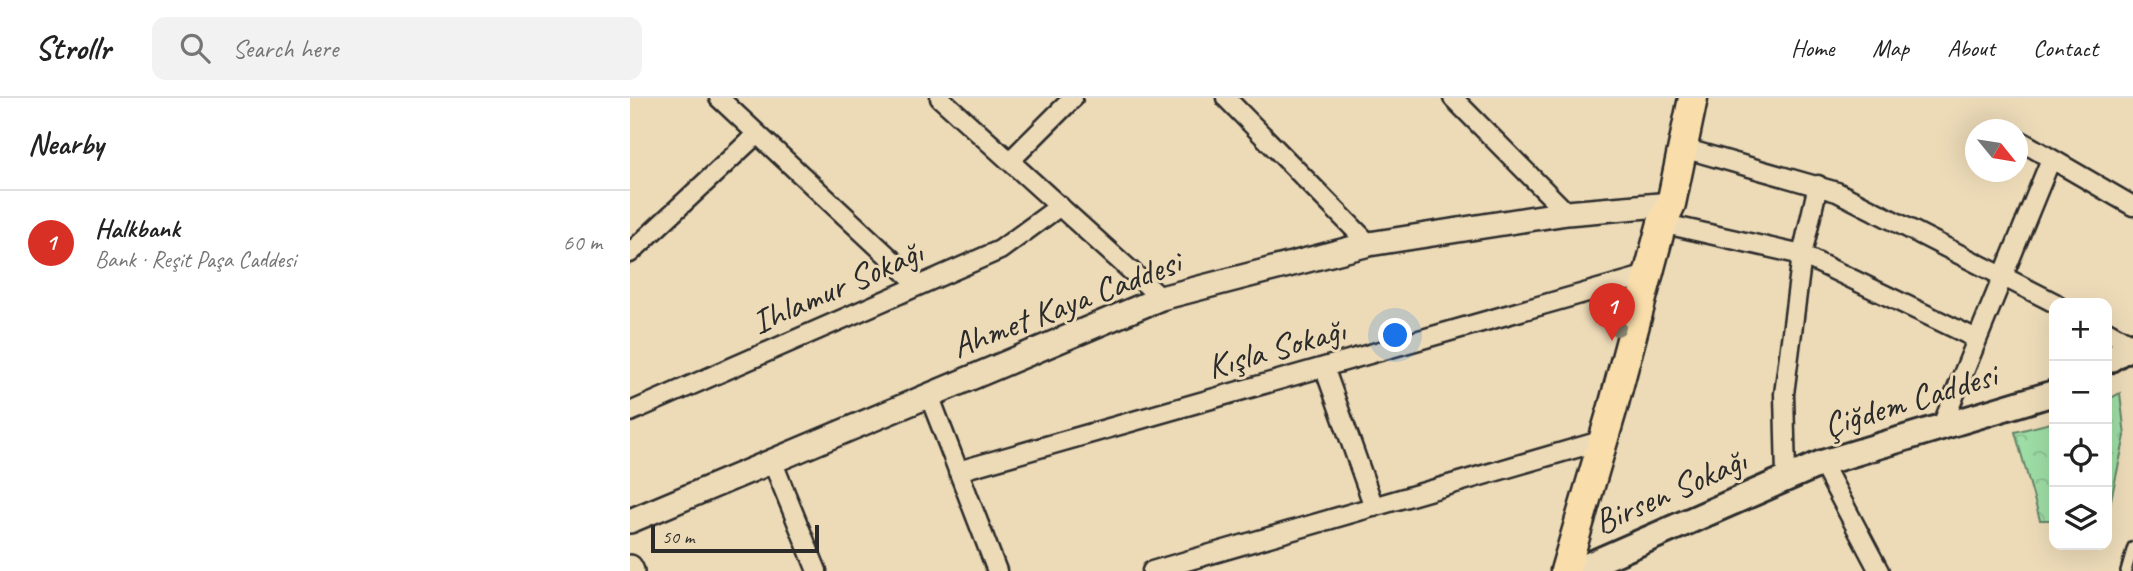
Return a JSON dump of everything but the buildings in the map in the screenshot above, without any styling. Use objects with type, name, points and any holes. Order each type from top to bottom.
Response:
[{"type":"main road","points":[[1576,570],[1673,215],[1693,98]]},
{"type":"main road","points":[[1576,570],[1604,440],[1651,274],[1662,223],[1673,215]]},
{"type":"main road","points":[[2112,358],[2133,345]]},
{"type":"main road","name":"Çiğdem Caddesi","points":[[1787,477],[1822,463],[2049,395]]},
{"type":"main road","name":"Birsen Sokağı","points":[[1576,570],[1787,477]]},
{"type":"street","points":[[719,98],[919,285]]},
{"type":"street","points":[[940,98],[1161,298]]},
{"type":"street","points":[[1011,160],[1073,98]]},
{"type":"street","points":[[1226,98],[1369,244]]},
{"type":"street","points":[[1453,98],[1567,213]]},
{"type":"street","points":[[630,253],[757,134]]},
{"type":"street","points":[[2028,145],[2133,206]]},
{"type":"street","points":[[1683,148],[1818,185],[2049,300]]},
{"type":"street","points":[[1941,428],[2051,159]]},
{"type":"street","points":[[1787,477],[1784,394],[1802,255],[1818,185]]},
{"type":"street","name":"Ihlamur Sokağı","points":[[630,412],[1000,250],[1060,206]]},
{"type":"street","name":"Ahmet Kaya Caddesi","points":[[630,521],[1161,298],[1369,244],[1567,213],[1673,215]]},
{"type":"street","points":[[1673,215],[1802,255],[1977,339]]},
{"type":"street","name":"Kışla Sokağı","points":[[958,471],[1651,274]]},
{"type":"street","points":[[2112,334],[2133,345]]},
{"type":"street","points":[[1324,367],[1374,507]]},
{"type":"street","points":[[929,395],[997,571]]},
{"type":"street","points":[[1152,571],[1604,440]]},
{"type":"street","points":[[773,463],[817,571]]},
{"type":"street","points":[[1822,463],[1879,571]]},
{"type":"lane","points":[[2126,571],[2133,547]]},
{"type":"green space","points":[[2120,393],[2125,436],[2112,495],[2112,424],[2112,397]]},
{"type":"green space","points":[[2049,423],[2049,520],[2040,520],[2015,432]]},
{"type":"place","name":"Halkbank","points":[[1612,341]]}]
